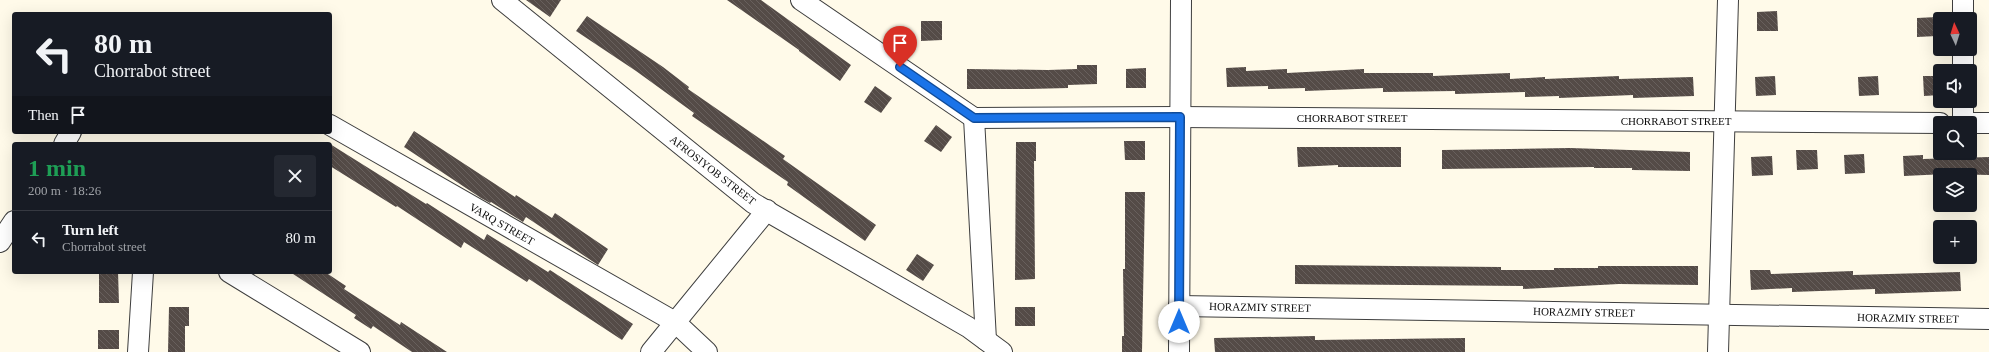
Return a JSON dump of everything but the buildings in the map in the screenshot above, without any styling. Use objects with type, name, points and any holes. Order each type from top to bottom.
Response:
[{"type":"street","name":"AFROSIYOB STREET","points":[[502,0],[753,203],[968,327],[1002,352]]},
{"type":"street","points":[[800,0],[974,118],[986,340]]},
{"type":"street","points":[[1179,352],[1181,0]]},
{"type":"street","points":[[1718,352],[1728,0]]},
{"type":"street","points":[[1963,0],[1963,12]]},
{"type":"street","name":"CHORRABOT STREET","points":[[974,118],[1180,117],[1933,123]]},
{"type":"street","points":[[1977,123],[1989,124]]},
{"type":"street","name":"VARQ STREET","points":[[332,126],[675,322],[707,352]]},
{"type":"street","points":[[651,352],[767,210]]},
{"type":"street","points":[[0,242],[12,224]]},
{"type":"street","points":[[138,352],[143,274]]},
{"type":"street","points":[[232,274],[360,352]]},
{"type":"street","name":"HORAZMIY STREET","points":[[1179,306],[1719,314],[1989,320]]},
{"type":"route","points":[[900,67],[974,118],[1180,117],[1179,322]]}]
